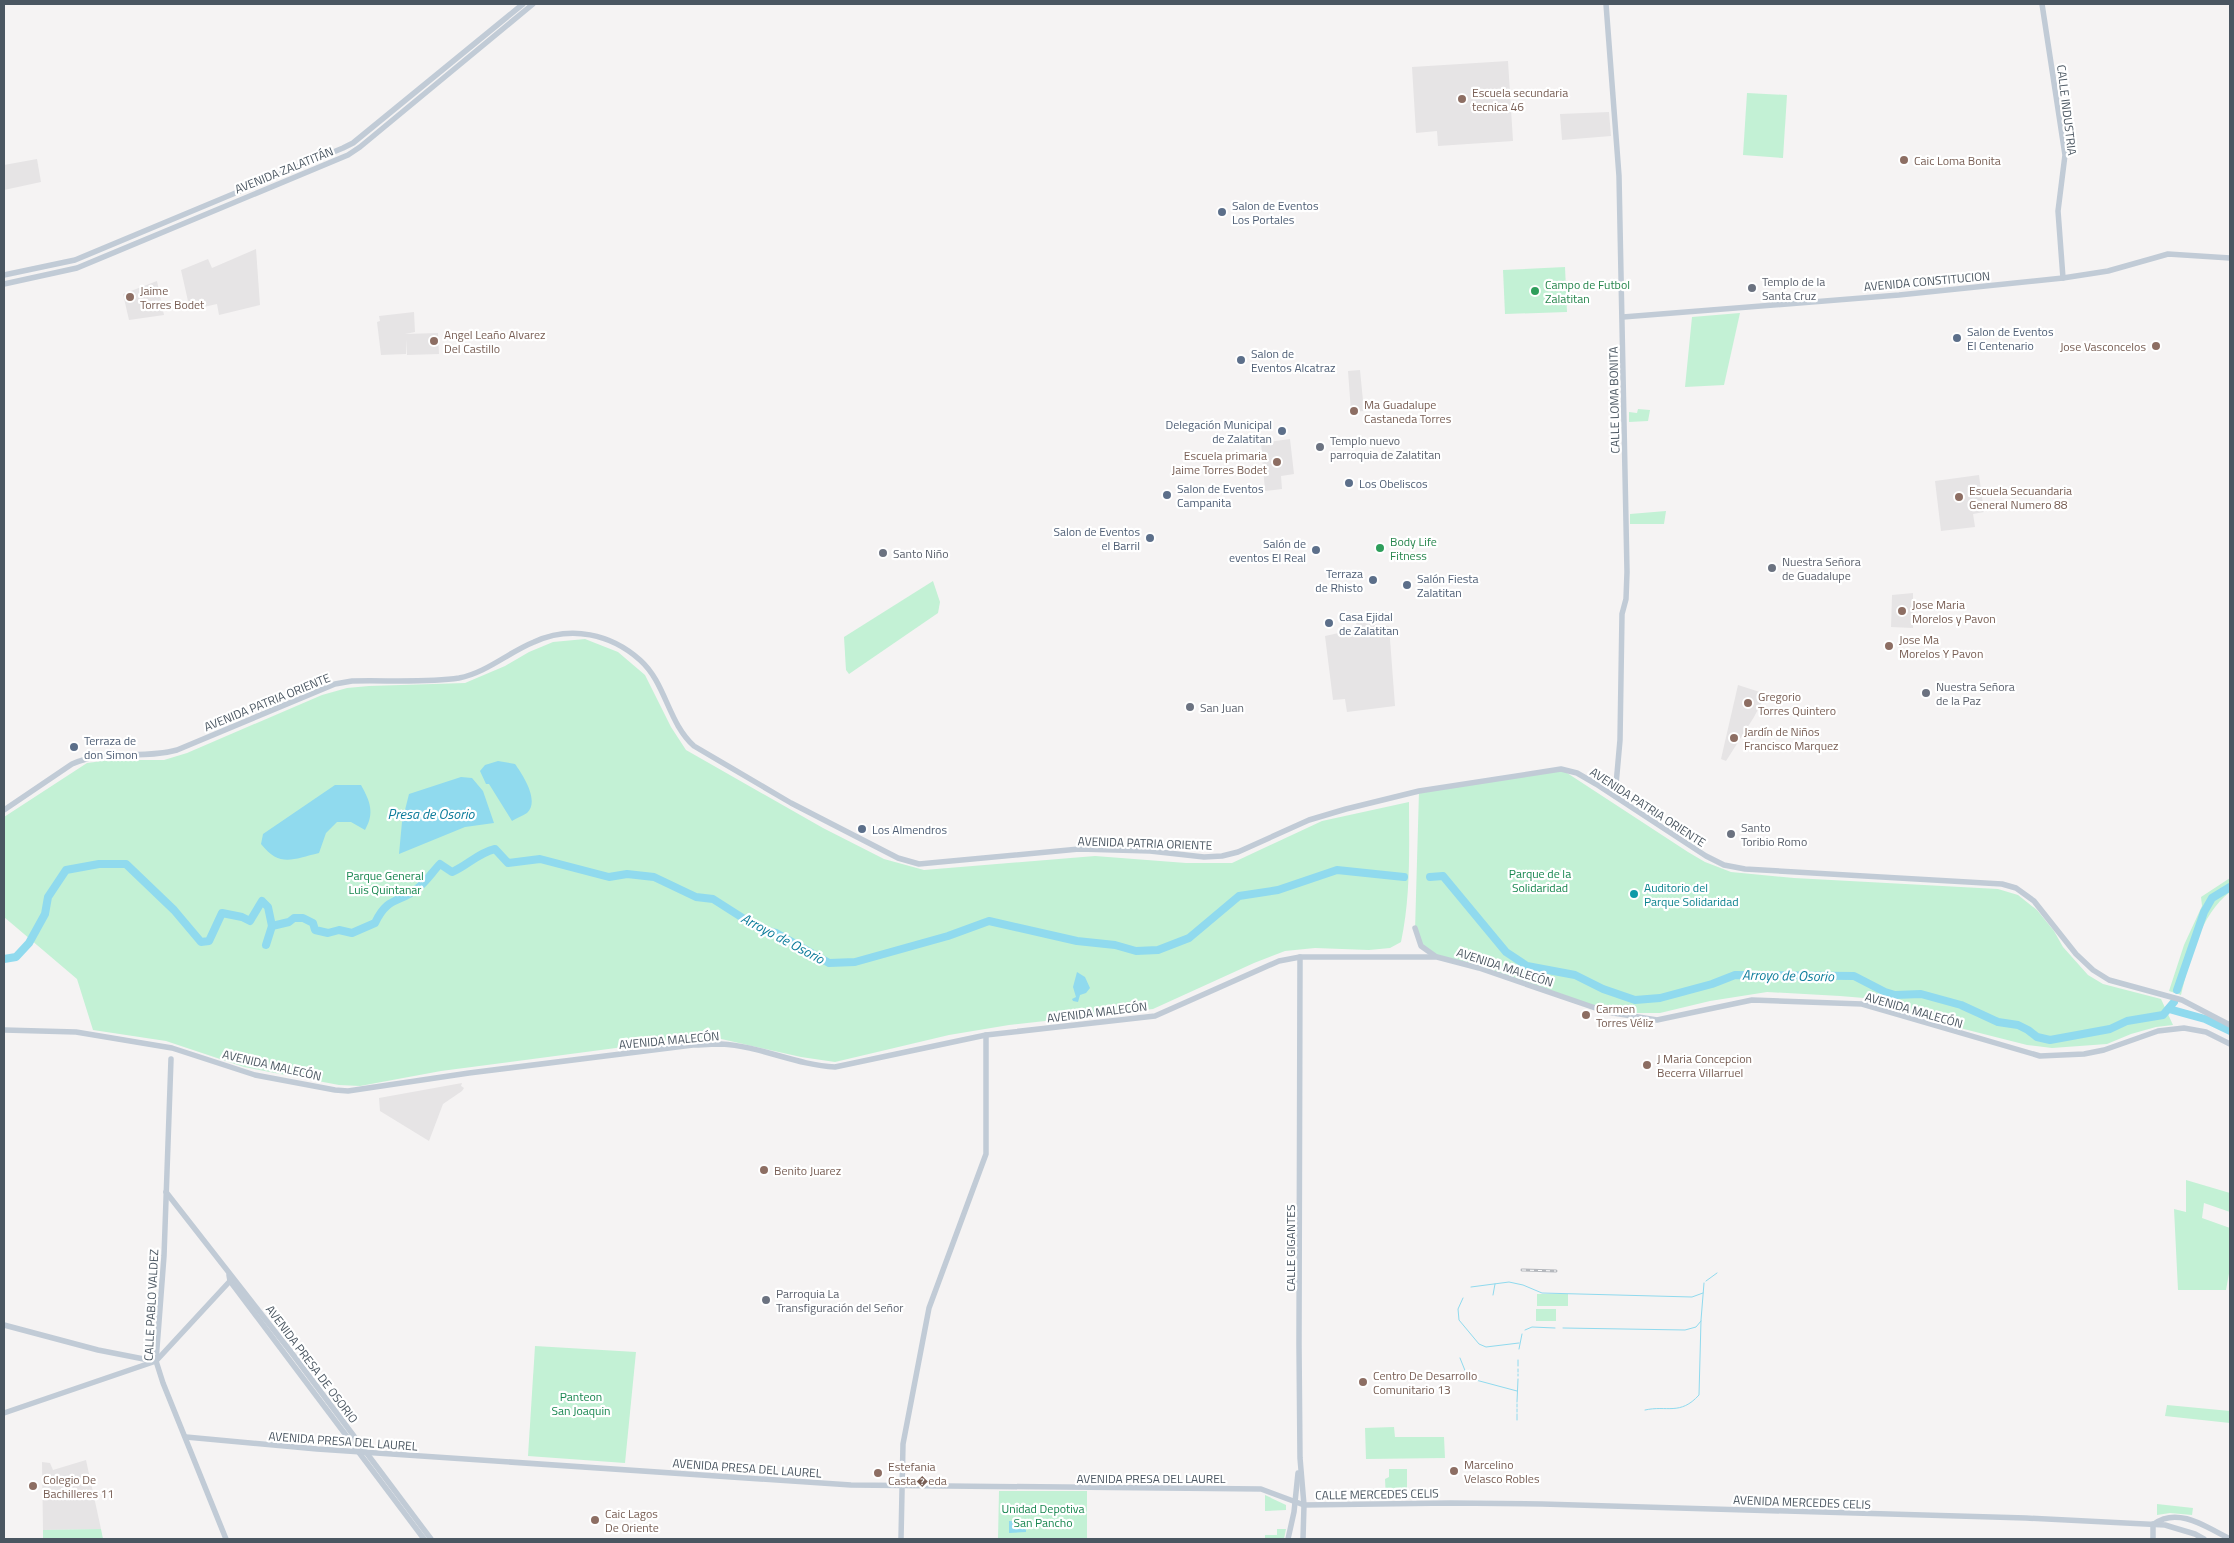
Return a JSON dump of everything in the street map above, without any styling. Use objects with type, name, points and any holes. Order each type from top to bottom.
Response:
[{"type":"street","name":"AVENIDA ZALATITÁN","points":[[4,275],[75,260],[353,143],[523,4]]},
{"type":"street","name":"AVENIDA ZALATITÁN","points":[[4,284],[77,268],[352,152],[533,4]]},
{"type":"street","name":"CALLE LOMA BONITA","points":[[1606,4],[1619,176],[1627,572],[1626,599],[1622,614],[1620,740],[1616,796]]},
{"type":"street","name":"CALLE INDUSTRIA","points":[[2042,4],[2065,154],[2058,211],[2064,278]]},
{"type":"street","name":"AVENIDA CONSTITUCION","points":[[1623,317],[1899,295],[2064,278],[2108,271],[2151,258],[2173,254],[2230,258]]},
{"type":"street","name":"AVENIDA PATRIA ORIENTE","points":[[4,810],[72,764],[92,757],[107,754],[167,753],[335,684],[352,681],[458,678],[497,662],[543,638],[581,634],[602,637],[617,643],[646,666],[660,688],[674,720],[687,740],[694,746],[791,803],[898,858],[919,864],[938,864],[1080,849],[1150,851],[1204,857],[1222,856],[1238,852],[1308,820],[1346,809],[1419,791],[1542,770],[1561,769],[1577,773],[1616,796],[1706,856],[1724,865],[1745,869],[2002,884],[2016,888],[2037,904],[2076,954],[2093,970],[2109,980],[2182,1000],[2230,1026]]},
{"type":"street","points":[[1415,928],[1421,946],[1437,957]]},
{"type":"street","name":"AVENIDA MALECÓN","points":[[4,1030],[76,1032],[172,1048],[255,1075],[348,1091],[469,1073],[693,1045],[721,1044],[818,1066],[835,1067],[986,1035],[1155,1016],[1258,968],[1300,956],[1437,957],[1479,968],[1608,1012],[1658,1020],[1752,1000],[1862,1004],[2040,1056],[2092,1052],[2158,1031],[2184,1028],[2206,1032],[2230,1044]]},
{"type":"street","name":"CALLE GIGANTES","points":[[1300,956],[1300,1458],[1304,1505],[1303,1539]]},
{"type":"street","points":[[901,1539],[903,1444],[929,1308],[986,1154],[986,1035]]},
{"type":"street","name":"CALLE PABLO VALDEZ","points":[[171,1059],[164,1256],[156,1362],[226,1539]]},
{"type":"street","name":"AVENIDA PRESA DE OSORIO","points":[[166,1192],[357,1452],[424,1539]]},
{"type":"street","points":[[4,1413],[156,1362],[230,1278]]},
{"type":"street","name":"AVENIDA PRESA DE OSORIO","points":[[230,1278],[239,1285],[431,1539]]},
{"type":"street","points":[[4,1325],[98,1350],[156,1362]]},
{"type":"street","name":"AVENIDA PRESA DEL LAUREL","points":[[186,1437],[216,1442],[767,1480],[902,1486],[1261,1489],[1304,1505]]},
{"type":"street","points":[[1288,1539],[1295,1503],[1300,1458]]},
{"type":"street","name":"CALLE MERCEDES CELIS","points":[[1304,1505],[1450,1503]]},
{"type":"street","name":"AVENIDA MERCEDES CELIS","points":[[1450,1503],[2026,1518],[2153,1524],[2177,1528],[2204,1539]]},
{"type":"street","name":"AVENIDA MERCEDES CELIS","points":[[2153,1524],[2162,1519],[2180,1518],[2197,1522],[2230,1539]]},
{"type":"street","points":[[2153,1524],[2153,1539]]},
{"type":"shaded area","name":"Escuela secundaria tecnica 46","points":[[1508,61],[1513,141],[1438,146],[1437,131],[1416,133],[1412,67]]},
{"type":"shaded area","points":[[1609,112],[1611,136],[1562,140],[1560,114]]},
{"type":"shaded area","points":[[37,159],[41,182],[4,190],[4,165]]},
{"type":"shaded area","points":[[256,249],[260,305],[219,315],[217,304],[190,310],[181,270],[208,259],[212,268]]},
{"type":"shaded area","points":[[157,281],[164,315],[129,320],[123,294]]},
{"type":"shaded area","points":[[414,312],[415,332],[405,334],[438,333],[439,354],[407,355],[406,339],[406,354],[381,355],[377,322],[380,321],[379,316]]},
{"type":"shaded area","points":[[1360,370],[1364,411],[1351,412],[1348,371]]},
{"type":"shaded area","name":"Escuela primaria Jaime Torres Bodet","points":[[1290,439],[1294,474],[1281,476],[1282,489],[1265,491],[1261,443]]},
{"type":"shaded area","name":"Escuela Secuandaria General Numero 88","points":[[1979,475],[1984,512],[1973,514],[1975,527],[1941,531],[1935,481]]},
{"type":"shaded area","name":"Jose Maria Morelos y Pavon","points":[[1913,593],[1913,628],[1891,627],[1892,595]]},
{"type":"shaded area","points":[[1356,622],[1389,626],[1395,706],[1347,712],[1345,699],[1333,700],[1325,636],[1357,629]]},
{"type":"shaded area","points":[[1738,685],[1766,694],[1726,761],[1721,759]]},
{"type":"shaded area","points":[[462,1083],[461,1086],[464,1088],[462,1091],[443,1104],[429,1141],[380,1111],[379,1098]]},
{"type":"shaded area","points":[[86,1460],[101,1529],[43,1530],[42,1462],[50,1463],[53,1470]]},
{"type":"green space","points":[[1472,91],[1485,91],[1485,99],[1472,99]]},
{"type":"green space","points":[[1747,93],[1787,95],[1783,158],[1743,155]]},
{"type":"green space","name":"Campo de Futbol Zalatitan","points":[[1565,267],[1567,312],[1505,314],[1503,270]]},
{"type":"green space","points":[[1740,313],[1724,385],[1685,387],[1692,317]]},
{"type":"green space","points":[[1638,409],[1650,410],[1648,421],[1629,422],[1629,412],[1637,413]]},
{"type":"green space","points":[[1666,511],[1664,524],[1630,524],[1630,514]]},
{"type":"green space","points":[[933,581],[940,602],[938,613],[849,674],[846,670],[844,637]]},
{"type":"green space","name":"Parque General Luis Quintanar","points":[[585,639],[618,652],[645,675],[671,727],[686,750],[823,828],[884,859],[924,870],[1095,856],[1186,863],[1232,863],[1322,821],[1409,802],[1408,890],[1401,942],[1390,948],[1369,950],[1315,948],[1285,951],[1153,1009],[1009,1025],[949,1035],[835,1062],[801,1057],[717,1038],[684,1039],[441,1071],[360,1086],[339,1085],[244,1067],[166,1041],[93,1030],[77,979],[4,917],[4,817],[87,763],[110,760],[164,760],[187,753],[322,695],[347,688],[369,686],[465,683],[553,642]]},
{"type":"green space","name":"Parque de la Solidaridad","points":[[1561,769],[1688,852],[1705,862],[1731,872],[1794,878],[1998,889],[2018,895],[2037,910],[2054,931],[2063,947],[2088,975],[2103,984],[2161,999],[2173,1025],[2156,1027],[2131,1034],[2107,1044],[2052,1048],[2027,1045],[1952,1026],[1864,998],[1840,996],[1767,992],[1710,1001],[1660,1013],[1616,1013],[1437,957],[1421,946],[1415,931],[1419,791]]},
{"type":"green space","points":[[2230,878],[2230,892],[2211,913],[2198,939],[2181,995],[2169,991],[2184,945],[2202,906],[2201,897]]},
{"type":"green space","points":[[2186,1180],[2230,1193],[2230,1212],[2204,1203],[2202,1218],[2230,1228],[2230,1268],[2226,1290],[2178,1290],[2174,1209],[2186,1212]]},
{"type":"green space","points":[[1537,1294],[1568,1294],[1568,1306],[1537,1306]]},
{"type":"green space","points":[[1536,1309],[1556,1309],[1556,1321],[1536,1321]]},
{"type":"green space","name":"Panteon San Joaquin","points":[[535,1346],[636,1352],[625,1463],[528,1456]]},
{"type":"green space","points":[[2167,1405],[2230,1411],[2230,1423],[2165,1416]]},
{"type":"green space","points":[[1394,1427],[1395,1437],[1444,1437],[1445,1458],[1366,1459],[1365,1428]]},
{"type":"green space","points":[[1389,1469],[1407,1469],[1407,1499],[1386,1499],[1385,1479],[1389,1477]]},
{"type":"green space","name":"Unidad Depotiva San Pancho","points":[[999,1491],[1087,1491],[1087,1539],[998,1539]]},
{"type":"green space","points":[[1265,1495],[1286,1505],[1286,1510],[1265,1511]]},
{"type":"green space","points":[[2157,1504],[2193,1508],[2192,1515],[2170,1513],[2157,1515]]},
{"type":"green space","points":[[101,1529],[103,1539],[43,1539],[43,1530]]},
{"type":"green space","points":[[1277,1529],[1286,1529],[1284,1539],[1265,1539],[1265,1535],[1277,1535]]},
{"type":"water","name":"Presa de Osorio","points":[[498,761],[515,764],[526,781],[531,795],[531,808],[527,813],[512,821],[489,784],[486,784],[480,771],[485,765]]},
{"type":"water","name":"Presa de Osorio","points":[[461,777],[472,778],[483,791],[494,823],[465,827],[399,854],[402,822],[409,794]]},
{"type":"water","name":"Presa de Osorio","points":[[335,785],[361,785],[367,796],[371,813],[365,830],[351,822],[337,822],[326,833],[319,853],[287,860],[268,852],[261,844],[263,834]]},
{"type":"water","points":[[1077,972],[1085,977],[1090,988],[1086,993],[1080,995],[1078,1002],[1072,999],[1076,997],[1073,987]]},
{"type":"water","points":[[1009,1521],[1026,1521],[1026,1532],[1009,1533]]},
{"type":"waterway","name":"Arroyo de Osorio","points":[[266,945],[272,926],[289,922],[294,918],[303,918],[313,923],[315,930],[328,933],[339,930],[352,933],[375,923],[385,908],[419,887],[440,864],[452,872],[483,853],[495,849],[508,863],[540,859],[609,877],[627,874],[654,877],[696,897],[713,899],[760,929],[776,933],[829,963],[855,962],[948,936],[989,921],[1077,941],[1115,945],[1136,951],[1158,950],[1189,938],[1239,896],[1278,890],[1337,870],[1404,877]]},
{"type":"waterway","points":[[4,959],[16,957],[29,943],[45,914],[48,897],[66,870],[99,864],[126,864],[174,910],[201,942],[209,941],[222,913],[242,917],[250,921],[262,901],[268,907],[272,926]]},
{"type":"waterway","name":"Arroyo de Osorio","points":[[1430,877],[1443,876],[1506,952],[1527,966],[1575,975],[1603,989],[1635,1000],[1660,998],[1712,984],[1735,975],[1854,976],[1895,995],[1921,994],[1961,1005],[1998,1022],[2018,1025],[2037,1037],[2050,1040],[2110,1029],[2127,1021],[2163,1015],[2174,1002]]},
{"type":"waterway","points":[[2177,990],[2204,912],[2212,898],[2230,887]]},
{"type":"waterway","points":[[2169,1009],[2205,1019],[2230,1031]]},
{"type":"waterway","points":[[1706,1281],[1717,1273]]},
{"type":"waterway","points":[[1471,1287],[1509,1282],[1523,1285],[1542,1293],[1692,1297],[1703,1293]]},
{"type":"waterway","points":[[1645,1410],[1679,1408],[1686,1406],[1699,1395],[1704,1283]]},
{"type":"waterway","points":[[1493,1295],[1495,1284]]},
{"type":"waterway","points":[[1463,1298],[1458,1309],[1459,1320],[1479,1344],[1486,1347],[1519,1343]]},
{"type":"waterway","points":[[1563,1328],[1685,1330],[1696,1327],[1701,1321]]},
{"type":"waterway","points":[[1525,1330],[1532,1327],[1555,1328]]},
{"type":"waterway","points":[[1519,1349],[1522,1334]]},
{"type":"waterway","points":[[1460,1358],[1466,1373],[1472,1379],[1517,1391]]},
{"type":"waterway","points":[[1518,1360],[1518,1366]]},
{"type":"waterway","points":[[1517,1402],[1518,1379]]},
{"type":"waterway","points":[[1517,1414],[1517,1420]]},
{"type":"railway","points":[[1522,1270],[1556,1271]]},
{"type":"place","name":"Escuela secundaria tecnica 46","points":[[1462,99]]},
{"type":"place","name":"Caic Loma Bonita","points":[[1904,160]]},
{"type":"place","name":"Salon de Eventos Los Portales","points":[[1222,212]]},
{"type":"place","name":"Templo de la Santa Cruz","points":[[1752,288]]},
{"type":"place","name":"Campo de Futbol Zalatitan","points":[[1535,291]]},
{"type":"place","name":"Jaime Torres Bodet","points":[[130,297]]},
{"type":"place","name":"Salon de Eventos El Centenario","points":[[1957,338]]},
{"type":"place","name":"Angel Leaño Alvarez Del Castillo","points":[[434,341]]},
{"type":"place","name":"Jose Vasconcelos","points":[[2156,346]]},
{"type":"place","name":"Salon de Eventos Alcatraz","points":[[1241,360]]},
{"type":"place","name":"Ma Guadalupe Castaneda Torres","points":[[1354,411]]},
{"type":"place","name":"Delegación Municipal de Zalatitan","points":[[1282,431]]},
{"type":"place","name":"Templo nuevo parroquia de Zalatitan","points":[[1320,447]]},
{"type":"place","name":"Escuela primaria Jaime Torres Bodet","points":[[1277,462]]},
{"type":"place","name":"Los Obeliscos","points":[[1349,483]]},
{"type":"place","name":"Salon de Eventos Campanita","points":[[1167,495]]},
{"type":"place","name":"Escuela Secuandaria General Numero 88","points":[[1959,497]]},
{"type":"place","name":"Salon de Eventos el Barril","points":[[1150,538]]},
{"type":"place","name":"Body Life Fitness","points":[[1380,548]]},
{"type":"place","name":"Salón de eventos El Real","points":[[1316,550]]},
{"type":"place","name":"Santo Niño","points":[[883,553]]},
{"type":"place","name":"Nuestra Señora de Guadalupe","points":[[1772,568]]},
{"type":"place","name":"Terraza de Rhisto","points":[[1373,580]]},
{"type":"place","name":"Salón Fiesta Zalatitan","points":[[1407,585]]},
{"type":"place","name":"Jose Maria Morelos y Pavon","points":[[1902,611]]},
{"type":"place","name":"Casa Ejidal de Zalatitan","points":[[1329,623]]},
{"type":"place","name":"Jose Ma Morelos Y Pavon","points":[[1889,646]]},
{"type":"place","name":"Nuestra Señora de la Paz","points":[[1926,693]]},
{"type":"place","name":"Gregorio Torres Quintero","points":[[1748,703]]},
{"type":"place","name":"San Juan","points":[[1190,707]]},
{"type":"place","name":"Jardín de Niños Francisco Marquez","points":[[1734,738]]},
{"type":"place","name":"Terraza de don Simon","points":[[74,747]]},
{"type":"place","name":"Los Almendros","points":[[862,829]]},
{"type":"place","name":"Santo Toribio Romo","points":[[1731,834]]},
{"type":"place","name":"Auditorio del Parque Solidaridad","points":[[1634,894]]},
{"type":"place","name":"Carmen Torres Véliz","points":[[1586,1015]]},
{"type":"place","name":"J Maria Concepcion Becerra Villarruel","points":[[1647,1065]]},
{"type":"place","name":"Benito Juarez","points":[[764,1170]]},
{"type":"place","name":"Parroquia La Transfiguración del Señor","points":[[766,1300]]},
{"type":"place","name":"Centro De Desarrollo Comunitario 13","points":[[1363,1382]]},
{"type":"place","name":"Marcelino Velasco Robles","points":[[1454,1471]]},
{"type":"place","name":"Estefania Casta�eda","points":[[878,1473]]},
{"type":"place","name":"Colegio De Bachilleres 11","points":[[33,1486]]},
{"type":"place","name":"Caic Lagos De Oriente","points":[[595,1520]]}]
